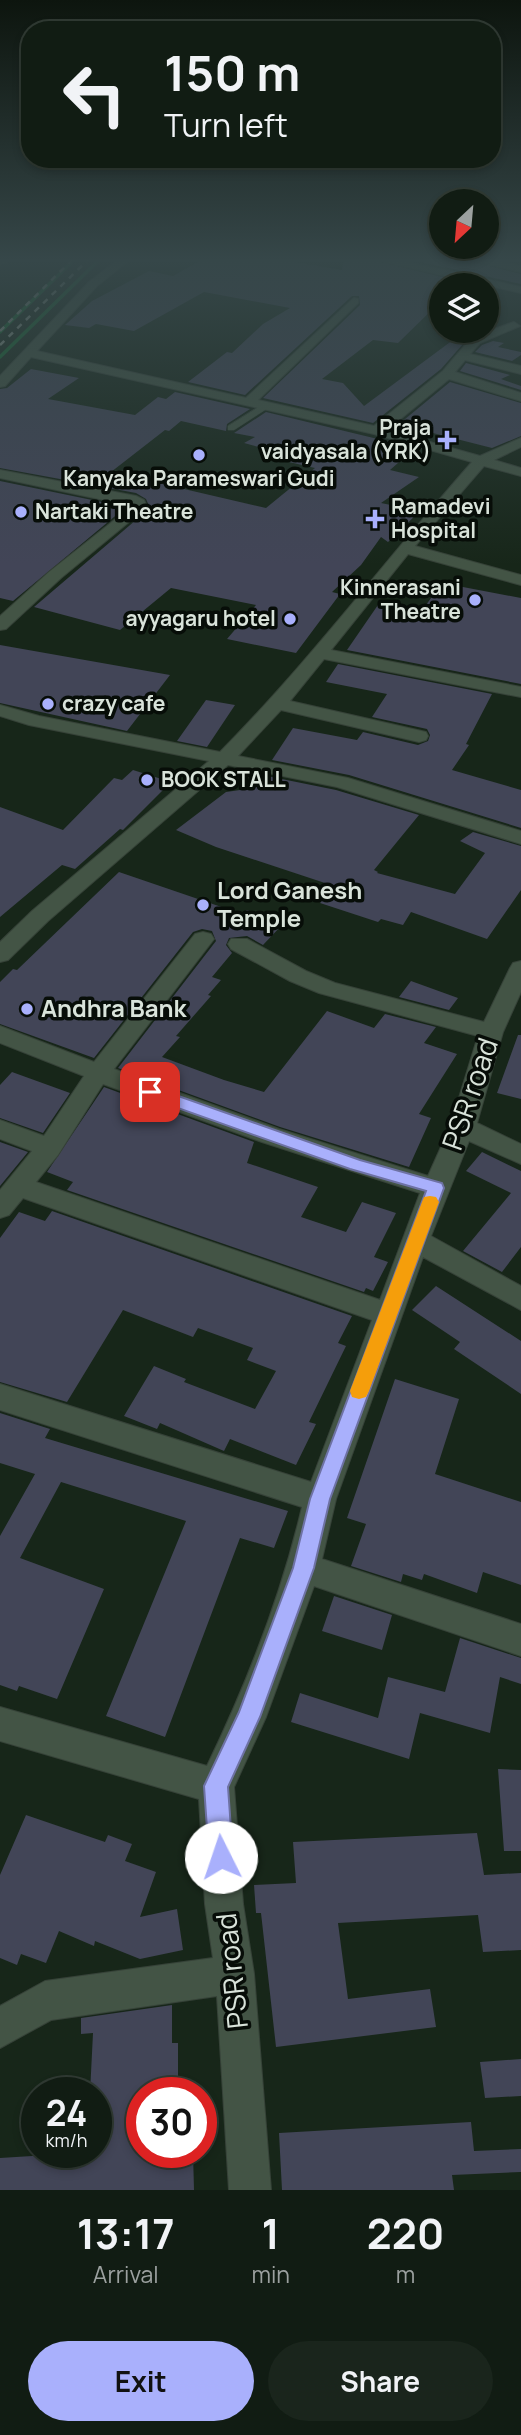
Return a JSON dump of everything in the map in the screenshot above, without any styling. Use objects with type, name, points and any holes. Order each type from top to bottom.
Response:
[{"type":"street","points":[[0,383],[22,360]]},
{"type":"street","points":[[61,360],[377,431],[521,471]]},
{"type":"street","points":[[249,402],[292,360]]},
{"type":"street","points":[[377,431],[447,374],[458,360]]},
{"type":"street","points":[[480,360],[521,370]]},
{"type":"street","points":[[447,374],[521,397]]},
{"type":"street","points":[[231,428],[266,406]]},
{"type":"street","points":[[0,955],[40,916],[226,757],[278,704],[405,548],[482,460],[521,442]]},
{"type":"street","points":[[0,474],[131,499],[139,503],[140,507],[55,575],[0,625]]},
{"type":"street","points":[[405,548],[521,580]]},
{"type":"street","points":[[320,653],[521,692]]},
{"type":"street","points":[[278,704],[419,736]]},
{"type":"street","points":[[0,710],[35,720],[341,782],[521,838]]},
{"type":"street","points":[[0,1208],[49,1148],[98,1073],[203,939]]},
{"type":"street","points":[[239,944],[298,976],[327,988],[491,1032]]},
{"type":"street","name":"PSR road","points":[[250,2190],[235,1973],[224,1904],[216,1786],[249,1717],[304,1568],[320,1499],[387,1314],[463,1127],[491,1032],[521,968]]},
{"type":"street","points":[[0,1034],[98,1073],[356,1165],[436,1188]]},
{"type":"street","points":[[463,1127],[521,1155]]},
{"type":"street","points":[[0,1129],[49,1148]]},
{"type":"street","points":[[17,1186],[387,1314]]},
{"type":"street","points":[[416,1240],[521,1299]]},
{"type":"street","points":[[0,1397],[320,1499]]},
{"type":"street","points":[[304,1568],[521,1640]]},
{"type":"street","points":[[0,1724],[216,1786]]},
{"type":"street","points":[[0,2028],[45,2001],[235,1973]]},
{"type":"building","points":[[216,360],[283,360],[245,395],[188,382]]},
{"type":"building","points":[[302,360],[347,360],[322,379],[343,383],[364,406],[426,360],[449,360],[373,423],[263,398]]},
{"type":"building","points":[[466,363],[510,375],[501,379],[521,386],[521,390],[460,371]]},
{"type":"building","points":[[31,369],[79,378],[48,399],[135,415],[158,397],[166,399],[175,392],[250,409],[227,424],[226,431],[181,421],[169,431],[165,430],[111,472],[266,508],[315,468],[289,462],[295,457],[244,443],[255,437],[234,433],[266,412],[415,448],[390,470],[419,477],[381,503],[420,511],[388,542],[381,537],[361,565],[332,592],[340,594],[296,653],[227,639],[256,605],[171,588],[120,630],[34,607],[150,508],[146,499],[136,493],[0,468],[0,389],[7,388]]},
{"type":"building","points":[[450,382],[521,403],[521,436],[492,448],[433,433],[427,438],[393,429]]},
{"type":"building","points":[[0,481],[126,507],[13,601],[0,598]]},
{"type":"building","points":[[442,583],[521,598],[521,684],[347,650],[380,602],[423,609]]},
{"type":"building","points":[[0,645],[170,675],[127,731],[0,703]]},
{"type":"building","points":[[338,664],[492,694],[466,744],[469,745],[452,770],[521,790],[521,828],[349,775],[272,760],[293,728],[357,740],[363,732],[418,745],[428,741],[430,735],[427,729],[372,717],[387,694],[326,682]]},
{"type":"building","points":[[206,700],[235,705],[207,747],[177,741]]},
{"type":"building","points":[[133,770],[171,782],[123,830],[120,829],[75,869],[62,865],[0,917],[0,807],[63,830],[114,778],[122,780]]},
{"type":"building","points":[[262,775],[336,790],[419,815],[374,870],[377,873],[455,894],[485,853],[460,841],[473,832],[521,846],[521,890],[487,939],[411,912],[403,925],[381,919],[378,922],[320,903],[334,886],[216,847],[176,830],[226,792],[254,788]]},
{"type":"building","points":[[119,872],[242,914],[247,910],[283,924],[263,945],[247,936],[229,938],[226,945],[232,953],[212,977],[221,980],[208,995],[211,996],[176,1036],[180,1037],[162,1057],[264,1092],[327,1011],[374,1028],[385,1014],[436,1027],[424,1043],[457,1054],[419,1114],[431,1118],[409,1167],[280,1127],[118,1068],[216,941],[212,931],[202,929],[193,932],[94,1058],[0,1024],[0,982],[13,969],[17,970]]},
{"type":"building","points":[[411,981],[458,998],[449,1010],[399,997]]},
{"type":"building","points":[[518,1035],[521,1035],[521,1099],[497,1093]]},
{"type":"building","points":[[12,1072],[70,1093],[43,1133],[0,1118],[0,1085]]},
{"type":"building","points":[[104,1087],[254,1142],[247,1163],[318,1187],[301,1217],[346,1232],[362,1202],[396,1213],[374,1257],[388,1262],[373,1291],[366,1288],[364,1292],[67,1190],[73,1182],[47,1172]]},
{"type":"building","points":[[0,1142],[28,1152],[0,1186]]},
{"type":"building","points":[[482,1152],[521,1171],[521,1247],[502,1272],[463,1251],[511,1193],[466,1171]]},
{"type":"building","points":[[52,1211],[352,1316],[338,1343],[346,1346],[309,1422],[316,1424],[296,1465],[230,1439],[224,1451],[160,1423],[157,1429],[124,1416],[154,1366],[186,1379],[184,1382],[255,1409],[276,1371],[247,1360],[253,1348],[198,1328],[193,1337],[123,1310],[67,1402],[0,1382],[0,1238],[19,1212],[45,1221]]},
{"type":"building","points":[[436,1286],[521,1341],[521,1394],[454,1349],[460,1342],[412,1310]]},
{"type":"building","points":[[395,1379],[459,1399],[435,1474],[521,1502],[521,1585],[483,1572],[477,1593],[424,1574],[422,1580],[403,1574],[401,1582],[351,1566],[366,1524],[347,1518]]},
{"type":"building","points":[[0,1413],[50,1429],[45,1438],[288,1511],[274,1548],[240,1538],[165,1737],[106,1716],[186,1521],[61,1482],[20,1558],[104,1589],[57,1699],[19,1686],[17,1691],[0,1685],[0,1536],[35,1474],[0,1463]]},
{"type":"building","points":[[334,1596],[392,1615],[382,1650],[322,1631]]},
{"type":"building","points":[[460,1638],[521,1658],[521,1684],[500,1677],[490,1733],[420,1713],[409,1759],[291,1722],[300,1693],[378,1718],[388,1677],[445,1692]]},
{"type":"building","points":[[498,1769],[521,1770],[521,1851],[504,1851]]},
{"type":"building","points":[[26,1815],[105,1842],[108,1835],[132,1844],[125,1861],[156,1872],[140,1917],[177,1909],[183,1950],[140,1959],[95,1941],[94,1946],[59,1931],[46,1963],[21,1954],[17,1965],[0,1958],[0,1875]]},
{"type":"building","points":[[477,1833],[484,1875],[521,1873],[521,1950],[483,1952],[478,1915],[338,1923],[348,1999],[430,1989],[436,2027],[276,2047],[261,1913],[256,1913],[254,1885],[296,1883],[293,1842]]},
{"type":"building","points":[[172,2005],[172,2043],[178,2043],[178,2077],[126,2077],[126,2168],[193,2168],[194,2190],[0,2190],[0,2158],[21,2157],[21,2168],[112,2168],[112,2077],[91,2077],[93,2033],[81,2034],[81,2018]]},
{"type":"building","points":[[521,2059],[521,2096],[485,2098],[480,2062]]},
{"type":"building","points":[[471,2122],[474,2151],[521,2149],[521,2172],[452,2175],[454,2190],[282,2190],[279,2133]]},
{"type":"slow traffic","points":[[359,1391],[430,1202]]},
{"type":"place","name":"Praja vaidyasala (YRK)","points":[[447,440]]},
{"type":"place","name":"Kanyaka Parameswari Gudi","points":[[199,455]]},
{"type":"place","name":"Nartaki Theatre","points":[[21,512]]},
{"type":"place","name":"Ramadevi Hospital","points":[[375,519]]},
{"type":"place","name":"Kinnerasani Theatre","points":[[475,600]]},
{"type":"place","name":"ayyagaru hotel","points":[[290,619]]},
{"type":"place","name":"crazy cafe","points":[[48,704]]},
{"type":"place","name":"BOOK STALL","points":[[147,780]]},
{"type":"place","name":"Lord Ganesh Temple","points":[[203,905]]},
{"type":"place","name":"Andhra Bank","points":[[27,1009]]},
{"type":"route","points":[[150,1092],[356,1165],[436,1188],[320,1499],[304,1568],[249,1717],[216,1786],[221,1857]]}]
